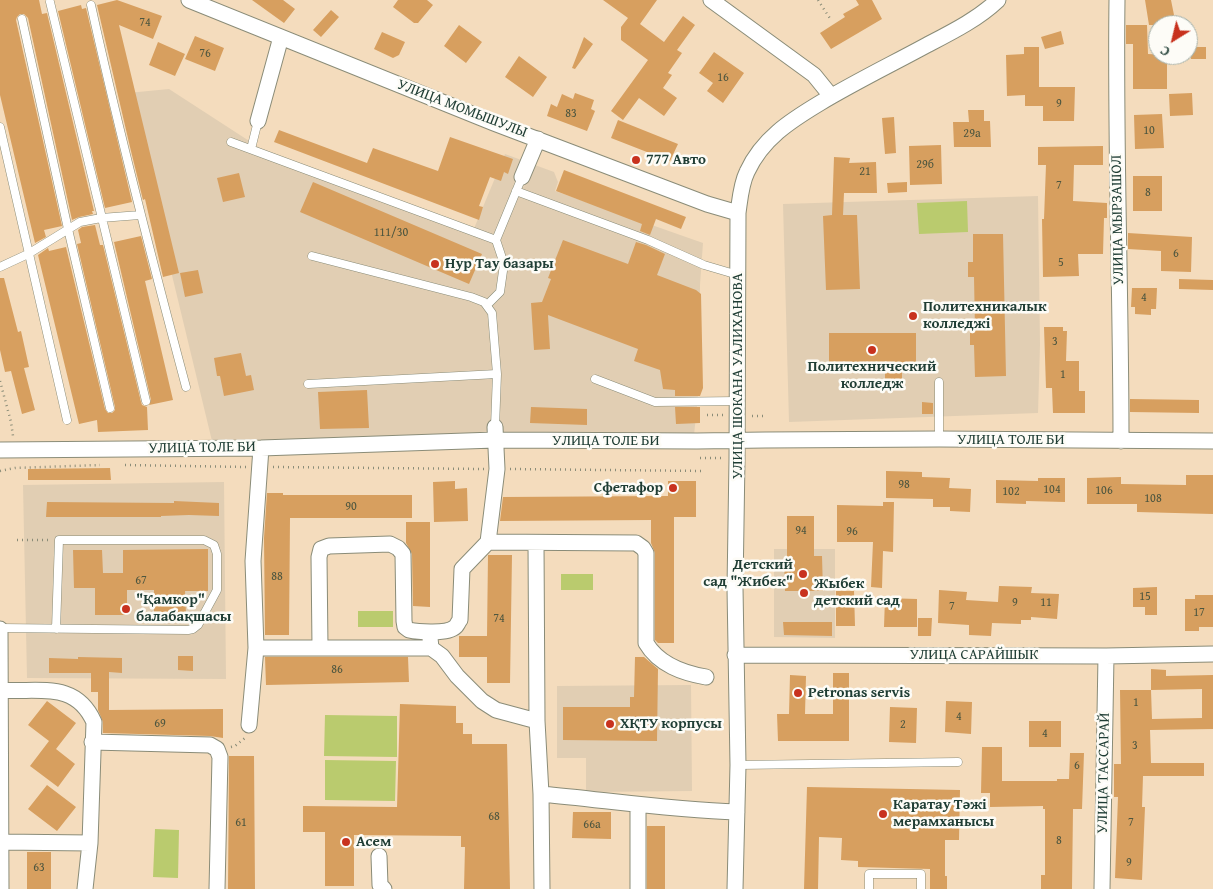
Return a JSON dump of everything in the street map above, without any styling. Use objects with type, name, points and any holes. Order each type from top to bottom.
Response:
[{"type":"street","name":"УЛИЦА МОМЫШУЛЫ","points":[[189,0],[210,3],[281,37],[494,123],[707,204],[738,213]]},
{"type":"street","points":[[711,0],[814,75],[831,96]]},
{"type":"street","name":"УЛИЦА ШОКАНА УАЛИХАНОВА","points":[[735,889],[738,765],[735,654],[738,213],[746,173],[755,157],[782,127],[831,96],[963,26],[998,0]]},
{"type":"street","name":"УЛИЦА МЫРЗАШОЛ","points":[[1117,0],[1117,182],[1121,440]]},
{"type":"street","points":[[258,121],[281,37]]},
{"type":"street","points":[[522,177],[538,139]]},
{"type":"street","points":[[320,647],[319,557],[322,549],[329,546],[390,544],[398,548],[403,554],[405,627],[409,630],[430,631],[450,630],[456,627],[460,620],[462,569],[488,542],[497,469],[495,434]]},
{"type":"street","name":"УЛИЦА ТОЛЕ БИ","points":[[7,450],[260,448],[495,434],[697,442],[737,440],[1213,441]]},
{"type":"street","points":[[249,725],[256,648],[253,561],[260,448]]},
{"type":"street","points":[[488,542],[636,543],[646,553],[646,643],[653,652],[673,668],[684,673],[706,678]]},
{"type":"street","points":[[536,543],[537,721],[541,794],[542,889]]},
{"type":"street","points":[[0,629],[1,889]]},
{"type":"street","points":[[430,631],[431,648]]},
{"type":"street","points":[[256,648],[431,648],[442,656],[463,682],[489,706],[496,710],[537,721]]},
{"type":"street","name":"УЛИЦА САРАЙШЫК","points":[[735,654],[1106,656],[1213,654]]},
{"type":"street","name":"УЛИЦА ТАССАРАЙ","points":[[1102,889],[1106,656]]},
{"type":"street","points":[[0,690],[66,692],[88,710],[94,722],[90,843],[85,889]]},
{"type":"street","points":[[92,742],[210,745],[217,749],[220,757],[217,889]]},
{"type":"street","points":[[541,794],[638,806],[737,812]]},
{"type":"street","points":[[638,806],[638,889]]},
{"type":"street","points":[[0,842],[90,843]]},
{"type":"street","points":[[379,856],[380,885],[384,889]]},
{"type":"lane","points":[[50,2],[146,401]]},
{"type":"lane","points":[[91,5],[140,215],[186,387]]},
{"type":"lane","points":[[22,19],[110,408]]},
{"type":"lane","points":[[251,148],[258,121]]},
{"type":"lane","points":[[0,126],[67,420]]},
{"type":"lane","points":[[231,142],[496,240]]},
{"type":"lane","points":[[487,305],[500,292],[504,264],[496,240],[522,177]]},
{"type":"lane","points":[[516,191],[648,240],[704,265],[738,276]]},
{"type":"lane","points":[[0,267],[28,254],[80,222],[101,218],[140,215]]},
{"type":"lane","points":[[312,256],[484,302],[492,313],[497,374],[495,434]]},
{"type":"lane","points":[[308,384],[497,374]]},
{"type":"lane","points":[[595,379],[655,402],[737,401]]},
{"type":"lane","points":[[938,382],[939,440]]},
{"type":"lane","points":[[0,629],[56,629],[193,629],[198,625],[217,590],[217,554],[214,545],[204,540],[59,540],[56,629]]},
{"type":"lane","points":[[738,765],[958,762]]},
{"type":"lane","points":[[869,889],[869,874],[921,874],[921,889]]},
{"type":"path","points":[[818,0],[831,20]]},
{"type":"path","points":[[0,381],[11,422],[7,450]]},
{"type":"path","points":[[121,464],[704,472]]},
{"type":"path","points":[[0,471],[15,468],[101,465]]},
{"type":"path","points":[[17,540],[59,540]]},
{"type":"path","points":[[217,749],[235,746],[245,738],[249,725]]},
{"type":"shaded area","name":"Нур Тау базары","points":[[169,89],[260,148],[473,231],[505,154],[554,172],[558,182],[555,191],[703,243],[700,285],[699,386],[694,435],[212,441],[128,93]]},
{"type":"shaded area","name":"Политехникалык колледжі","points":[[1038,196],[1040,345],[1038,413],[789,422],[783,204]]},
{"type":"shaded area","name":"\"Қамкор\" балабақшасы","points":[[224,482],[226,679],[27,678],[23,485]]},
{"type":"shaded area","name":"Жыбек детский сад","points":[[774,549],[835,549],[835,638],[774,637]]},
{"type":"shaded area","points":[[691,685],[692,791],[586,792],[586,758],[557,758],[557,686]]},
{"type":"green space","points":[[967,201],[968,232],[919,234],[917,203]]},
{"type":"green space","points":[[561,574],[593,574],[593,590],[561,590]]},
{"type":"green space","points":[[358,611],[393,611],[393,627],[358,627]]},
{"type":"green space","points":[[325,715],[397,716],[397,757],[324,756]]},
{"type":"green space","points":[[325,760],[396,761],[395,801],[325,800]]},
{"type":"green space","points":[[155,829],[179,830],[178,878],[153,877]]},
{"type":"building","points":[[0,0],[39,0],[42,14],[47,13],[94,211],[92,211],[93,214],[72,220],[28,18],[24,14],[20,14],[16,20],[62,226],[44,230],[46,237],[35,243],[0,95]]},
{"type":"building","points":[[117,0],[162,16],[153,39],[119,25],[179,273],[163,277],[97,5]]},
{"type":"building","points":[[252,0],[283,0],[295,9],[284,23]]},
{"type":"building","points":[[398,0],[427,0],[433,5],[418,23],[414,23],[393,7]]},
{"type":"building","points":[[603,0],[657,0],[640,24],[664,42],[683,16],[695,25],[677,50],[682,53],[668,73],[672,75],[663,88],[677,98],[664,116],[639,98],[623,120],[611,111],[648,60],[621,40],[621,27],[628,18]]},
{"type":"building","points":[[856,0],[872,0],[882,19],[831,49],[820,33],[845,17],[843,14],[859,5]]},
{"type":"building","points":[[1145,0],[1171,0],[1174,15],[1148,15],[1148,19]]},
{"type":"building","points":[[81,5],[82,9],[86,8],[132,202],[105,208],[58,11]]},
{"type":"building","points":[[331,10],[339,17],[321,37],[313,30]]},
{"type":"building","points":[[459,25],[482,42],[466,63],[444,46]]},
{"type":"building","points":[[1126,25],[1147,25],[1148,65],[1167,65],[1167,89],[1133,89],[1133,44],[1126,44]]},
{"type":"building","points":[[1061,31],[1064,44],[1045,49],[1041,37]]},
{"type":"building","points":[[382,32],[405,42],[399,55],[393,58],[374,49]]},
{"type":"building","points":[[195,36],[224,48],[215,71],[185,59]]},
{"type":"building","points":[[584,37],[593,44],[575,69],[572,68]]},
{"type":"building","points":[[158,42],[185,54],[175,76],[149,65]]},
{"type":"building","points":[[1024,47],[1039,47],[1039,87],[1075,87],[1074,121],[1043,121],[1043,106],[1025,106],[1025,95],[1007,96],[1006,55],[1024,54]]},
{"type":"building","points":[[1198,47],[1206,47],[1206,59],[1198,59]]},
{"type":"building","points":[[714,52],[744,73],[723,103],[707,91],[713,83],[699,73]]},
{"type":"building","points":[[519,56],[547,77],[533,97],[505,77]]},
{"type":"building","points":[[575,93],[594,100],[591,109],[595,111],[587,131],[547,116],[551,104],[557,107],[562,94],[573,99]]},
{"type":"building","points":[[1192,93],[1193,115],[1170,116],[1169,94]]},
{"type":"building","points":[[968,110],[984,110],[984,121],[990,121],[991,147],[954,147],[953,122],[969,122]]},
{"type":"building","points":[[1162,114],[1164,148],[1135,149],[1134,115]]},
{"type":"building","points":[[894,117],[896,153],[885,154],[882,118]]},
{"type":"building","points":[[618,120],[678,144],[670,161],[611,138]]},
{"type":"building","points":[[279,130],[367,163],[373,148],[438,171],[450,137],[513,159],[508,174],[504,172],[501,181],[490,177],[479,206],[483,207],[479,220],[274,142]]},
{"type":"building","points":[[941,145],[942,184],[910,185],[909,146]]},
{"type":"building","points":[[1103,146],[1103,165],[1074,165],[1073,201],[1107,203],[1107,218],[1104,218],[1103,254],[1078,254],[1079,276],[1043,277],[1042,219],[1044,219],[1046,165],[1038,165],[1038,147]]},
{"type":"building","points":[[834,157],[850,158],[849,163],[876,162],[877,193],[844,193],[843,215],[857,215],[860,289],[826,290],[823,216],[832,215]]},
{"type":"building","points":[[564,170],[686,217],[681,229],[656,219],[650,235],[640,231],[642,224],[556,191]]},
{"type":"building","points":[[239,173],[245,197],[223,202],[217,178]]},
{"type":"building","points":[[1133,176],[1162,176],[1162,211],[1133,211]]},
{"type":"building","points":[[313,182],[482,254],[469,284],[300,212]]},
{"type":"building","points":[[907,182],[907,192],[888,193],[887,183]]},
{"type":"building","points":[[95,225],[100,245],[103,245],[141,402],[142,405],[147,407],[148,430],[98,432],[97,420],[79,424],[38,255],[48,248],[49,251],[66,247],[105,409],[108,413],[112,413],[115,407],[77,244],[81,243],[78,230],[82,227]]},
{"type":"building","points":[[1128,233],[1192,237],[1191,272],[1161,271],[1161,251],[1128,249]]},
{"type":"building","points":[[973,234],[1003,234],[1006,376],[975,377],[974,345],[970,345],[970,330],[975,330],[974,277],[968,277],[968,262],[973,262]]},
{"type":"building","points":[[141,236],[152,279],[145,281],[173,400],[149,405],[151,400],[114,242]]},
{"type":"building","points":[[563,240],[628,264],[636,242],[646,245],[665,254],[657,275],[696,290],[701,294],[703,388],[700,396],[675,396],[675,390],[663,389],[660,370],[634,361],[638,349],[548,315],[550,349],[534,350],[531,303],[542,302],[551,279],[548,278]]},
{"type":"building","points":[[198,270],[203,293],[185,297],[180,273]]},
{"type":"building","points":[[0,278],[4,278],[18,332],[21,331],[29,367],[24,368],[35,410],[22,414],[11,371],[5,372],[0,350]]},
{"type":"building","points":[[1179,279],[1213,280],[1213,290],[1179,289]]},
{"type":"building","points":[[1132,288],[1157,288],[1156,309],[1151,309],[1151,315],[1135,314],[1135,307],[1131,307]]},
{"type":"building","points":[[1044,327],[1063,327],[1063,331],[1067,331],[1066,361],[1079,361],[1079,391],[1085,391],[1085,413],[1053,413],[1052,388],[1046,388]]},
{"type":"building","name":"Политехнический колледж","points":[[829,333],[916,333],[916,367],[902,367],[902,385],[885,385],[885,368],[829,368]]},
{"type":"building","points":[[241,353],[246,376],[251,375],[254,390],[224,396],[220,376],[217,376],[214,358]]},
{"type":"building","points":[[367,390],[369,428],[320,429],[318,392]]},
{"type":"building","points":[[1130,399],[1199,400],[1199,413],[1130,412]]},
{"type":"building","points":[[922,402],[933,403],[933,414],[922,414]]},
{"type":"building","points":[[531,407],[587,409],[587,425],[530,423]]},
{"type":"building","points":[[675,407],[700,407],[700,423],[676,424]]},
{"type":"building","points":[[110,468],[111,480],[28,480],[28,469]]},
{"type":"building","points":[[886,471],[922,472],[922,477],[950,478],[949,488],[971,489],[970,512],[950,511],[950,507],[933,507],[933,499],[886,498]]},
{"type":"building","points":[[1186,475],[1213,475],[1213,514],[1137,512],[1137,504],[1087,504],[1087,478],[1121,477],[1121,484],[1186,485]]},
{"type":"building","points":[[1038,478],[1065,478],[1065,502],[1026,501],[1026,504],[996,503],[996,480],[1038,481]]},
{"type":"building","points":[[455,481],[455,489],[467,488],[468,521],[434,522],[433,482]]},
{"type":"building","points":[[668,481],[696,481],[696,517],[674,517],[674,643],[658,643],[655,640],[655,553],[651,543],[651,520],[500,521],[503,497],[668,496]]},
{"type":"building","points":[[267,493],[283,493],[283,495],[412,495],[412,518],[290,518],[289,635],[265,635],[264,538]]},
{"type":"building","points":[[174,501],[219,503],[219,516],[46,517],[47,502],[174,503]]},
{"type":"building","points":[[883,502],[894,502],[893,552],[883,551],[882,588],[871,587],[873,542],[837,542],[837,505],[883,506]]},
{"type":"building","points":[[787,516],[814,516],[814,556],[822,556],[823,591],[785,591],[784,557],[787,557]]},
{"type":"building","points":[[406,522],[430,522],[430,607],[413,606],[412,554],[406,543]]},
{"type":"building","points":[[208,549],[208,591],[185,591],[186,614],[154,614],[154,590],[127,590],[127,615],[95,615],[95,588],[74,588],[73,550],[102,550],[103,573],[123,573],[123,550]]},
{"type":"building","points":[[488,555],[512,555],[510,683],[487,683],[487,657],[459,657],[459,636],[487,636]]},
{"type":"building","points":[[999,586],[1032,587],[1031,593],[1059,594],[1057,619],[1031,617],[1031,620],[1021,620],[1021,624],[992,623],[991,636],[969,635],[969,625],[938,623],[939,590],[967,592],[966,600],[998,602]]},
{"type":"building","points":[[1157,587],[1157,615],[1145,615],[1145,607],[1133,607],[1133,588]]},
{"type":"building","points":[[836,591],[854,591],[855,626],[836,626]]},
{"type":"building","points":[[1195,595],[1213,595],[1213,627],[1199,627],[1199,631],[1185,631],[1185,599],[1195,599]]},
{"type":"building","points":[[885,598],[917,599],[917,627],[884,627]]},
{"type":"building","points":[[918,618],[932,618],[931,636],[918,636]]},
{"type":"building","points":[[783,622],[832,622],[832,636],[784,635]]},
{"type":"building","points":[[178,656],[193,656],[193,671],[178,670]]},
{"type":"building","points":[[78,657],[122,658],[122,673],[109,672],[109,710],[223,709],[223,738],[103,733],[103,722],[98,710],[98,692],[91,692],[91,673],[49,673],[49,658],[78,659]]},
{"type":"building","points":[[265,657],[408,657],[409,682],[266,685]]},
{"type":"building","name":"ХҚТУ корпусы","points":[[635,657],[644,657],[658,669],[657,741],[563,740],[563,707],[630,707],[630,697],[634,697]]},
{"type":"building","points":[[1151,669],[1166,670],[1166,676],[1213,675],[1213,729],[1150,730],[1151,763],[1204,763],[1204,776],[1143,776],[1142,807],[1145,807],[1142,880],[1115,878],[1118,797],[1114,797],[1114,764],[1121,764],[1120,690],[1151,690]],"holes":[[[1202,689],[1202,718],[1152,719],[1151,690]]]},
{"type":"building","points":[[833,673],[849,673],[849,741],[778,741],[777,714],[789,714],[790,675],[806,676],[805,714],[833,714]]},
{"type":"building","points":[[47,701],[76,723],[56,749],[75,764],[58,787],[30,766],[49,741],[28,725]]},
{"type":"building","points":[[946,701],[972,702],[971,734],[945,732]]},
{"type":"building","points":[[400,704],[456,706],[456,723],[463,723],[463,734],[472,734],[472,744],[507,744],[510,889],[464,889],[465,847],[461,847],[461,836],[354,835],[354,886],[325,886],[325,832],[303,832],[303,806],[397,807]]},
{"type":"building","points":[[890,707],[917,708],[916,743],[889,742]]},
{"type":"building","points":[[1029,721],[1061,721],[1061,747],[1029,747]]},
{"type":"building","points":[[982,747],[1002,747],[1002,781],[1057,781],[1057,779],[1069,779],[1070,753],[1084,753],[1082,809],[1073,809],[1072,889],[1041,889],[1041,875],[1045,875],[1045,809],[1043,809],[1043,806],[990,807],[990,793],[981,793]]},
{"type":"building","points":[[229,756],[254,756],[255,889],[228,889]]},
{"type":"building","points":[[47,785],[76,807],[57,831],[28,809]]},
{"type":"building","name":"Каратау Тәжі мерамханысы","points":[[807,787],[960,790],[959,840],[945,840],[947,889],[930,889],[930,869],[858,867],[858,861],[841,860],[842,838],[819,837],[818,889],[804,889]]},
{"type":"building","points":[[573,812],[611,812],[611,839],[572,838]]},
{"type":"building","points":[[647,826],[665,826],[665,889],[647,889]]},
{"type":"building","points":[[27,852],[51,852],[51,889],[27,889]]},
{"type":"place","name":"777 Авто","points":[[636,160]]},
{"type":"place","name":"Нур Тау базары","points":[[435,264]]},
{"type":"place","name":"Политехникалык колледжі","points":[[913,316]]},
{"type":"place","name":"Политехнический колледж","points":[[872,350]]},
{"type":"place","name":"Сфетафор","points":[[673,488]]},
{"type":"place","name":"Детский сад \"Жибек\"","points":[[803,574]]},
{"type":"place","name":"Жыбек детский сад","points":[[804,593]]},
{"type":"place","name":"\"Қамкор\" балабақшасы","points":[[126,609]]},
{"type":"place","name":"Petronas servis","points":[[798,693]]},
{"type":"place","name":"ХҚТУ корпусы","points":[[610,724]]},
{"type":"place","name":"Каратау Тәжі мерамханысы","points":[[883,814]]},
{"type":"place","name":"Асем","points":[[346,842]]}]
